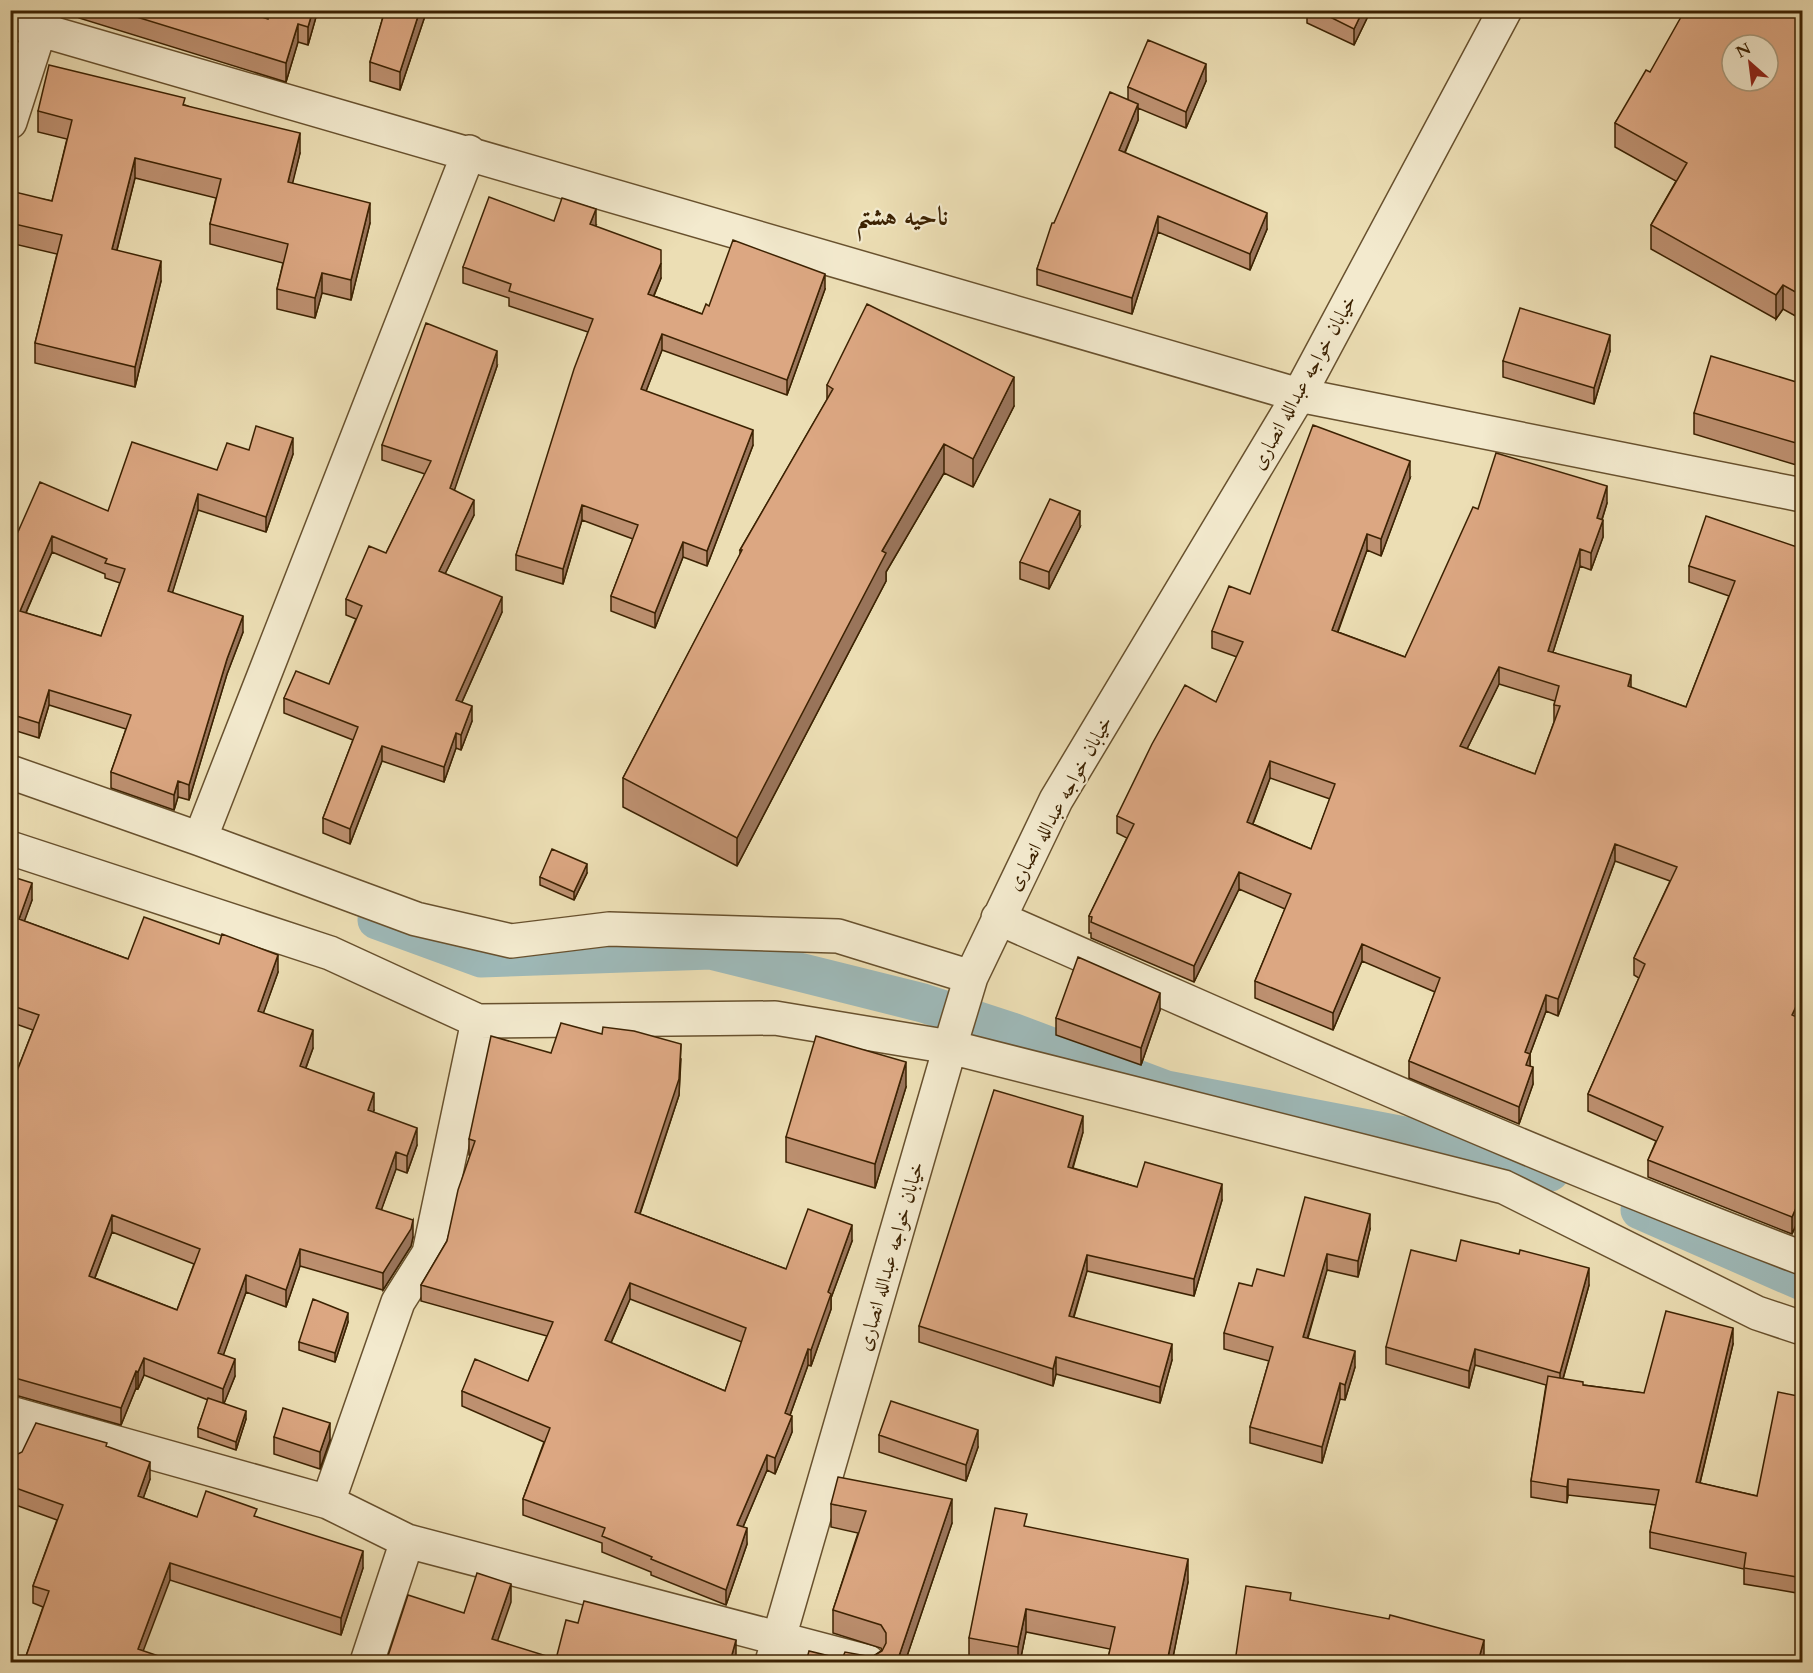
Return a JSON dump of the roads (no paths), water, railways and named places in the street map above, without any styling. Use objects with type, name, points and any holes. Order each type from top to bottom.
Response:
[{"type":"street","name":"خیابان خواجه عبدالله انصاری","points":[[776,1651],[971,977],[1056,800],[1299,395],[1505,10]]},
{"type":"street","points":[[10,122],[32,21],[469,152],[1299,395],[1803,495]]},
{"type":"street","points":[[200,839],[469,152]]},
{"type":"street","points":[[10,772],[416,919],[511,941],[609,929],[838,936],[971,977]]},
{"type":"street","points":[[10,848],[330,953],[478,1021],[775,1018],[950,1047],[1504,1187],[1757,1313],[1803,1328]]},
{"type":"street","points":[[998,918],[1377,1085],[1664,1206],[1803,1258]]},
{"type":"street","points":[[328,1502],[398,1302],[429,1253],[478,1021]]},
{"type":"street","points":[[10,1455],[17,1415],[328,1502],[407,1541],[776,1651],[868,1662]]},
{"type":"street","points":[[367,1662],[407,1541]]},
{"type":"waterway","points":[[377,920],[481,958],[711,950],[923,1003],[1012,1032],[1166,1090],[1518,1158],[1550,1172]]},
{"type":"waterway","points":[[1640,1210],[1802,1281]]},
{"type":"district","name":"ناحیه هشتم","points":[[902,216]]}]
